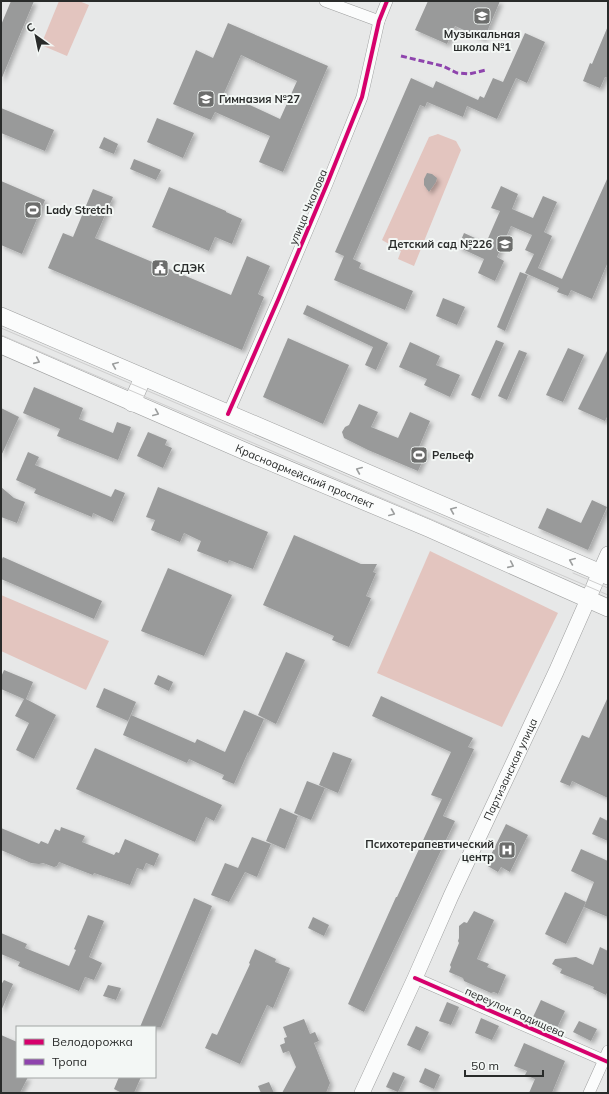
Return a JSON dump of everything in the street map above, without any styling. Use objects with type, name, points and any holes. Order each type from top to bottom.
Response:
[{"type":"main road","points":[[1,316],[604,574]]},
{"type":"main road","name":"Красноармейский проспект","points":[[1,345],[132,403],[428,528],[608,608]]},
{"type":"main road","points":[[132,403],[143,377]]},
{"type":"main road","name":"Партизанская улица","points":[[362,1093],[588,599],[604,574],[608,554]]},
{"type":"street","points":[[325,1],[379,20]]},
{"type":"street","name":"улица Чкалова","points":[[228,414],[278,300],[362,97],[379,20],[388,1]]},
{"type":"street","name":"переулок Радищева","points":[[415,978],[607,1057]]},
{"type":"street","points":[[589,1093],[607,1057]]},
{"type":"shaded area","points":[[59,1],[79,1],[89,5],[67,56],[41,45]]},
{"type":"shaded area","points":[[438,134],[456,141],[461,150],[414,266],[398,259],[401,251],[382,240],[429,137]]},
{"type":"shaded area","points":[[430,551],[558,613],[502,727],[377,673]]},
{"type":"shaded area","points":[[1,595],[109,641],[86,690],[1,651]]},
{"type":"building","points":[[11,1],[34,1],[1,80],[1,25]]},
{"type":"building","points":[[428,1],[500,1],[484,39],[455,26],[447,44],[415,30]]},
{"type":"building","name":"Гимназия №27","points":[[228,23],[328,66],[283,172],[259,162],[270,136],[215,112],[211,120],[173,104],[196,50],[213,58]],"holes":[[[241,55],[297,81],[280,119],[224,93]]]},
{"type":"building","points":[[608,26],[608,78],[605,77],[600,88],[583,81]]},
{"type":"building","points":[[525,33],[545,42],[527,83],[516,78],[497,119],[467,106],[463,117],[427,102],[425,107],[420,105],[353,259],[361,263],[359,268],[413,291],[405,310],[334,280],[344,256],[335,252],[411,78],[433,88],[436,81],[478,100],[480,96],[484,98],[493,78],[503,82]]},
{"type":"building","points":[[1,108],[54,130],[45,151],[1,133]]},
{"type":"building","points":[[157,118],[194,133],[183,158],[147,142]]},
{"type":"building","points":[[104,137],[118,144],[114,154],[99,148]]},
{"type":"building","points":[[134,159],[161,170],[156,180],[130,169]]},
{"type":"building","points":[[427,173],[432,174],[437,178],[429,192],[424,185],[424,179]]},
{"type":"building","points":[[608,177],[608,262],[592,299],[571,290],[568,296],[557,292],[559,288],[525,273],[534,254],[525,250],[532,235],[511,226],[497,257],[504,261],[495,281],[478,273],[484,259],[458,247],[464,233],[486,243],[500,211],[491,208],[501,186],[518,194],[512,209],[533,218],[543,196],[557,202],[544,232],[552,236],[538,268],[562,279]]},
{"type":"building","points":[[1,181],[45,200],[22,254],[1,245]]},
{"type":"building","points":[[169,187],[242,219],[232,244],[215,237],[209,251],[152,227]]},
{"type":"building","points":[[93,189],[113,197],[95,238],[231,295],[247,256],[270,266],[258,294],[264,297],[242,350],[48,268],[63,233],[73,237]]},
{"type":"building","points":[[520,272],[528,275],[505,331],[497,327]]},
{"type":"building","points":[[443,298],[465,307],[457,325],[436,316]]},
{"type":"building","points":[[307,305],[388,343],[376,370],[365,365],[373,347],[303,314]]},
{"type":"building","points":[[288,338],[349,365],[323,424],[263,397]]},
{"type":"building","points":[[496,340],[504,343],[480,399],[471,395]]},
{"type":"building","points":[[410,342],[440,356],[436,365],[460,375],[450,397],[424,385],[427,379],[399,367]]},
{"type":"building","points":[[568,348],[584,355],[563,402],[546,395]]},
{"type":"building","points":[[608,349],[608,415],[605,421],[578,409]]},
{"type":"building","points":[[519,350],[527,353],[507,400],[498,396]]},
{"type":"building","points":[[34,387],[83,408],[79,419],[113,433],[117,422],[131,427],[118,460],[57,436],[60,429],[23,413]]},
{"type":"building","points":[[359,404],[378,412],[371,427],[398,438],[410,412],[430,421],[419,447],[427,451],[418,471],[344,438],[342,432],[345,427],[349,425]]},
{"type":"building","points":[[1,408],[19,417],[1,456]]},
{"type":"building","points":[[148,432],[167,440],[165,445],[172,448],[163,468],[137,456]]},
{"type":"building","points":[[28,452],[39,457],[35,465],[111,497],[115,489],[125,493],[113,522],[93,513],[92,517],[34,493],[36,489],[16,480]]},
{"type":"building","points":[[1,487],[14,498],[25,502],[17,523],[1,517]]},
{"type":"building","points":[[158,487],[268,532],[253,569],[229,560],[228,563],[197,551],[201,541],[184,533],[180,542],[151,530],[155,520],[146,517]]},
{"type":"building","points":[[592,500],[607,507],[588,550],[538,528],[547,508],[581,523]]},
{"type":"building","points":[[294,535],[361,564],[377,564],[373,572],[376,573],[366,596],[371,598],[349,647],[332,640],[334,636],[263,605]]},
{"type":"building","points":[[3,557],[102,601],[94,619],[1,579],[1,561]]},
{"type":"building","points":[[168,568],[232,595],[204,656],[141,631]]},
{"type":"building","points":[[286,652],[305,660],[276,724],[258,715]]},
{"type":"building","points":[[4,670],[33,682],[26,699],[56,715],[34,759],[16,750],[29,723],[15,716],[24,699],[1,689],[1,677]]},
{"type":"building","points":[[158,675],[173,682],[169,691],[154,684]]},
{"type":"building","points":[[104,688],[136,702],[128,721],[96,707]]},
{"type":"building","points":[[381,696],[473,738],[468,747],[474,749],[443,816],[455,821],[364,1012],[348,1004],[442,799],[431,795],[451,752],[372,716]]},
{"type":"building","points":[[608,697],[608,798],[572,781],[570,786],[560,782],[582,735],[589,738]]},
{"type":"building","points":[[244,710],[264,719],[234,784],[222,779],[224,775],[189,759],[187,763],[123,735],[131,715],[195,743],[197,739],[225,752]]},
{"type":"building","points":[[95,748],[222,805],[214,821],[206,817],[195,842],[76,789]]},
{"type":"building","points":[[333,752],[352,759],[338,793],[319,785]]},
{"type":"building","points":[[307,781],[325,788],[311,820],[294,813]]},
{"type":"building","points":[[280,808],[298,816],[285,849],[266,841]]},
{"type":"building","points":[[600,817],[608,821],[608,841],[592,834]]},
{"type":"building","name":"Психотерапевтический центр","points":[[506,824],[528,835],[510,872],[501,867],[498,872],[486,865]]},
{"type":"building","points":[[61,827],[85,836],[82,842],[114,855],[116,852],[119,853],[125,839],[159,854],[154,866],[146,863],[143,870],[137,868],[130,885],[94,873],[93,875],[59,862],[57,866],[54,867],[43,863],[31,863],[1,850],[1,828],[39,844],[41,841],[48,844],[55,829],[60,831]]},
{"type":"building","points":[[252,837],[271,844],[257,877],[245,872],[229,902],[211,895],[225,863],[238,868]]},
{"type":"building","points":[[581,849],[608,861],[608,917],[584,907],[594,882],[571,871]]},
{"type":"building","points":[[565,892],[586,902],[566,944],[545,934]]},
{"type":"building","points":[[194,898],[212,906],[161,1027],[140,1026]]},
{"type":"building","points":[[474,911],[494,920],[477,959],[489,964],[487,967],[506,975],[498,994],[494,992],[491,993],[464,981],[463,978],[449,972],[451,967],[450,965],[459,943],[459,926],[464,922],[467,923]]},
{"type":"building","points":[[88,915],[104,921],[89,957],[102,963],[94,980],[85,977],[79,991],[18,966],[20,962],[1,954],[1,933],[27,944],[25,948],[69,966],[76,950],[74,949]]},
{"type":"building","points":[[313,917],[329,925],[324,936],[308,928]]},
{"type":"building","points":[[600,947],[608,951],[608,990],[606,995],[593,989],[594,987],[560,973],[562,969],[552,964],[555,959],[576,957],[593,965]]},
{"type":"building","points":[[255,949],[276,959],[275,962],[290,968],[273,1008],[267,1005],[240,1064],[205,1048],[212,1033],[217,1035],[250,964],[249,963]]},
{"type":"building","points":[[4,980],[13,984],[1,1011],[1,985]]},
{"type":"building","points":[[108,985],[121,988],[116,1000],[103,996]]},
{"type":"building","points":[[541,1000],[565,1011],[557,1028],[533,1017]]},
{"type":"building","points":[[447,1002],[459,1007],[451,1025],[439,1021]]},
{"type":"building","points":[[481,1018],[499,1026],[492,1040],[475,1033]]},
{"type":"building","points":[[304,1019],[310,1034],[315,1032],[319,1041],[314,1043],[330,1083],[326,1093],[282,1093],[296,1067],[289,1051],[283,1053],[280,1045],[285,1043],[284,1038],[287,1037],[283,1027]]},
{"type":"building","points":[[579,1021],[597,1029],[591,1041],[573,1032]]},
{"type":"building","points":[[416,1026],[429,1032],[420,1051],[407,1045]]},
{"type":"building","points":[[1,1035],[16,1042],[16,1078],[28,1078],[20,1093],[1,1093]]},
{"type":"building","points":[[524,1043],[565,1061],[552,1093],[529,1093],[535,1079],[525,1075],[527,1071],[514,1066]]},
{"type":"building","points":[[425,1068],[440,1075],[434,1089],[419,1082]]},
{"type":"building","points":[[393,1072],[405,1077],[398,1092],[386,1087]]},
{"type":"building","points":[[119,1078],[141,1078],[134,1093],[122,1093],[114,1089]]},
{"type":"building","points":[[269,1082],[274,1093],[261,1093],[258,1086]]},
{"type":"tram line","points":[[1,328],[489,537]]},
{"type":"tram line","points":[[1,335],[608,595]]},
{"type":"tram line","points":[[573,573],[608,588]]},
{"type":"marked path","points":[[401,56],[443,66],[457,73],[469,74],[486,70]]},
{"type":"cycle path","points":[[228,414],[278,300],[362,97],[379,21],[387,1]]},
{"type":"cycle path","points":[[415,978],[608,1062]]},
{"type":"place","name":"Музыкальная школа №1","points":[[482,16]]},
{"type":"place","name":"Гимназия №27","points":[[206,99]]},
{"type":"place","name":"Lady Stretch","points":[[33,210]]},
{"type":"place","name":"Детский сад №226","points":[[505,244]]},
{"type":"place","name":"СДЭК","points":[[160,268]]},
{"type":"place","name":"Рельеф","points":[[419,455]]},
{"type":"place","name":"Психотерапевтический центр","points":[[507,850]]}]
